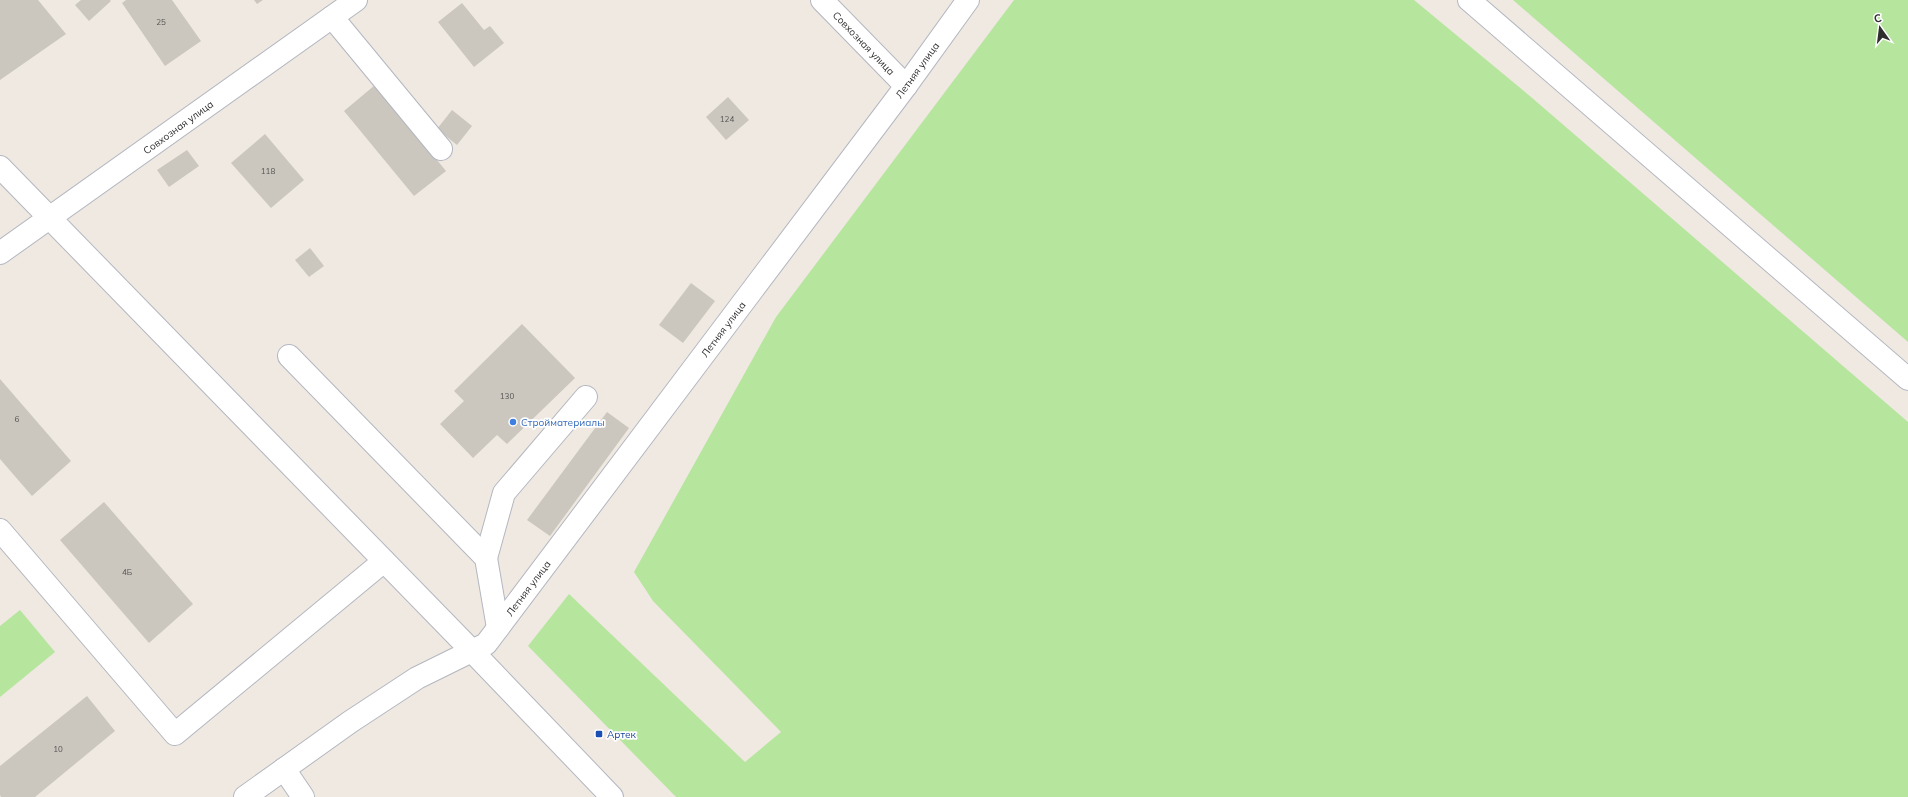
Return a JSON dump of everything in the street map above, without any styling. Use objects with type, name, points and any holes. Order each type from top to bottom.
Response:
[{"type":"street","name":"Совхозная улица","points":[[0,253],[356,0]]},
{"type":"street","name":"Совхозная улица","points":[[822,0],[906,86]]},
{"type":"street","name":"Летняя улица","points":[[245,797],[350,722],[417,678],[486,644],[906,86],[968,0]]},
{"type":"street","points":[[1468,0],[1908,379]]},
{"type":"street","points":[[332,17],[441,149]]},
{"type":"street","points":[[0,167],[472,651],[612,797]]},
{"type":"street","points":[[289,356],[486,558]]},
{"type":"street","points":[[498,628],[486,558],[504,493],[586,397]]},
{"type":"street","points":[[0,530],[175,734],[384,561]]},
{"type":"street","points":[[284,769],[303,797]]},
{"type":"green space","points":[[1014,0],[1414,0],[1531,97],[1908,422],[1908,797],[676,797],[528,646],[569,594],[745,762],[781,732],[653,601],[634,572],[776,317]]},
{"type":"green space","points":[[1513,0],[1908,0],[1908,342]]},
{"type":"green space","points":[[20,610],[55,652],[0,697],[0,626]]},
{"type":"building","points":[[0,0],[38,0],[66,34],[0,80]]},
{"type":"building","points":[[81,0],[111,1],[89,21],[75,5]]},
{"type":"building","points":[[126,0],[172,0],[201,41],[165,66],[122,3]]},
{"type":"building","points":[[254,0],[263,0],[257,4]]},
{"type":"building","points":[[462,3],[484,30],[490,26],[504,43],[474,67],[438,22]]},
{"type":"building","points":[[375,85],[446,171],[414,196],[344,111]]},
{"type":"building","points":[[728,97],[749,120],[726,140],[706,117]]},
{"type":"building","points":[[452,110],[472,126],[457,145],[437,129]]},
{"type":"building","points":[[265,134],[304,180],[271,208],[231,163]]},
{"type":"building","points":[[187,150],[199,166],[169,187],[157,170]]},
{"type":"building","points":[[310,248],[324,266],[309,277],[295,260]]},
{"type":"building","points":[[691,283],[715,301],[683,343],[659,325]]},
{"type":"building","points":[[522,324],[575,378],[507,444],[497,435],[473,458],[440,424],[464,401],[454,391]]},
{"type":"building","points":[[0,379],[71,461],[32,496],[0,459]]},
{"type":"building","points":[[607,412],[629,428],[550,536],[527,520]]},
{"type":"building","points":[[104,502],[193,604],[149,643],[60,540]]},
{"type":"building","points":[[87,696],[115,731],[35,797],[1,797],[0,766]]},
{"type":"place","name":"Стройматериалы","points":[[513,422]]},
{"type":"place","name":"Артек","points":[[599,734]]}]
